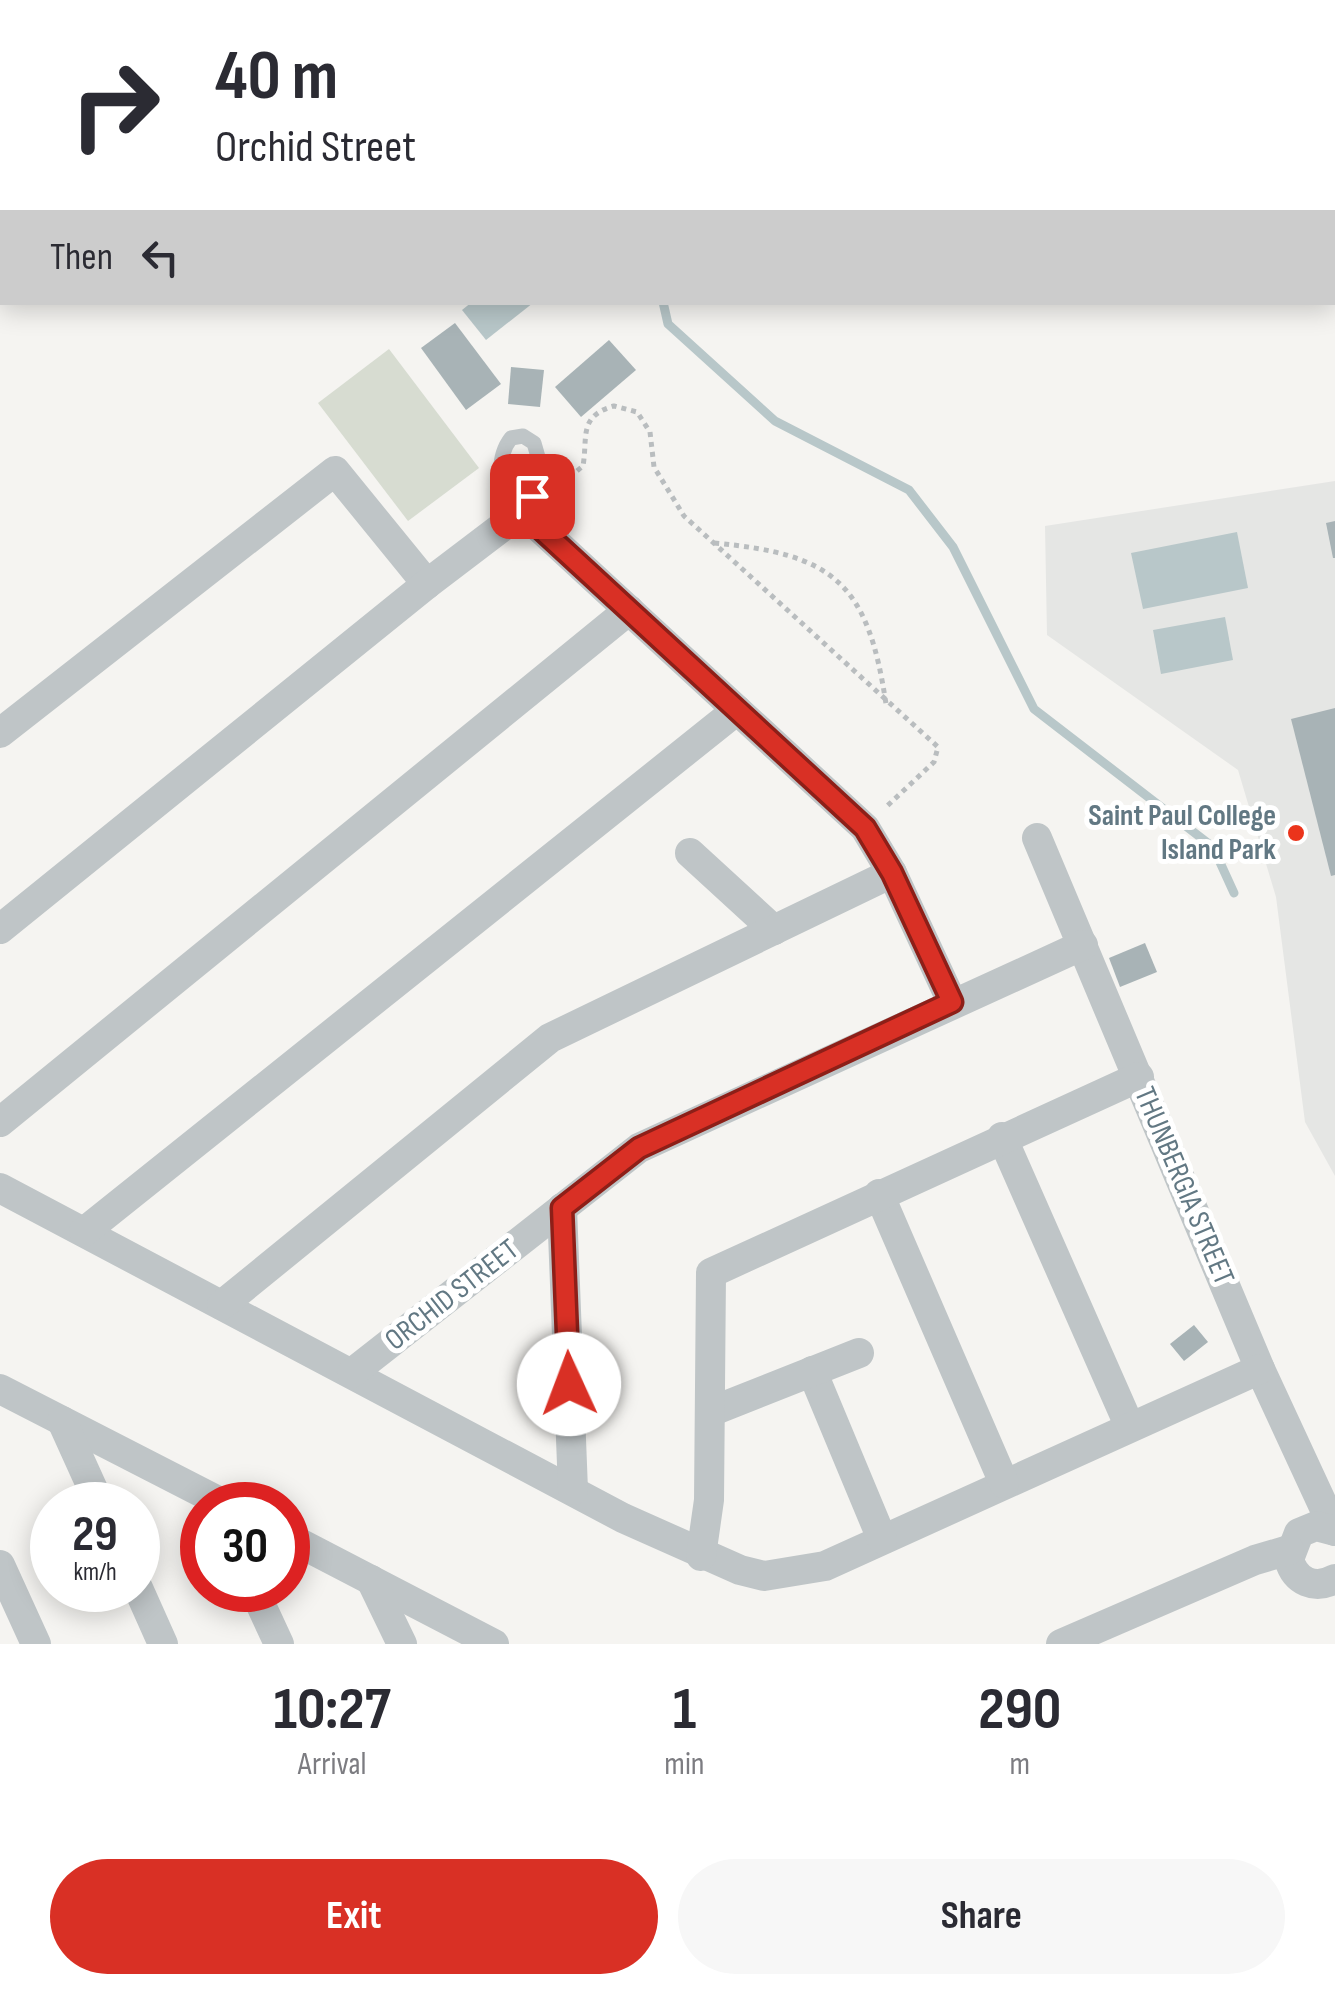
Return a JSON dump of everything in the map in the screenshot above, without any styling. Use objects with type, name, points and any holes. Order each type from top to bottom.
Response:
[{"type":"street","points":[[0,733],[336,472],[427,584]]},
{"type":"street","points":[[0,929],[427,584],[524,512],[865,828],[892,873],[952,1002]]},
{"type":"street","points":[[0,1122],[628,610]]},
{"type":"street","points":[[84,1232],[737,710]]},
{"type":"street","name":"THUNBERGIA STREET","points":[[1037,838],[1260,1369],[1335,1531]]},
{"type":"street","points":[[690,853],[774,930]]},
{"type":"street","points":[[222,1305],[550,1038],[892,873]]},
{"type":"street","name":"ORCHID STREET","points":[[352,1373],[639,1148],[1082,944]]},
{"type":"street","points":[[701,1556],[709,1500],[711,1272],[1139,1077]]},
{"type":"street","points":[[1002,1137],[1129,1425]]},
{"type":"street","points":[[0,1188],[701,1556],[764,1576],[826,1566],[1129,1425],[1260,1369]]},
{"type":"street","points":[[879,1194],[1004,1483]]},
{"type":"street","points":[[562,1208],[573,1490]]},
{"type":"street","points":[[710,1412],[859,1353]]},
{"type":"street","points":[[812,1371],[882,1540]]},
{"type":"street","points":[[0,1388],[180,1483]]},
{"type":"street","points":[[62,1421],[90,1482]]},
{"type":"street","points":[[1081,1642],[1289,1550],[1307,1528],[1335,1531]]},
{"type":"street","points":[[310,1548],[494,1644]]},
{"type":"street","points":[[1289,1550],[1297,1577],[1315,1585],[1335,1580]]},
{"type":"street","points":[[0,1565],[36,1644]]},
{"type":"street","points":[[371,1580],[402,1644]]},
{"type":"street","points":[[149,1612],[163,1644]]},
{"type":"street","points":[[264,1612],[279,1644]]},
{"type":"path","points":[[524,512],[576,475],[584,457],[582,435],[592,416],[614,406],[626,407],[646,421],[654,467],[674,504],[938,748],[940,754],[865,828]]},
{"type":"path","points":[[711,542],[789,553],[832,576],[866,615],[886,704]]},
{"type":"shaded area","points":[[468,305],[530,305],[486,340],[462,310]]},
{"type":"shaded area","points":[[389,349],[479,468],[408,521],[318,403]]},
{"type":"shaded area","name":"Saint Paul College Island Park","points":[[1335,481],[1335,1176],[1305,1122],[1276,897],[1238,770],[1047,635],[1045,526]]},
{"type":"shaded area","points":[[1237,532],[1248,588],[1143,609],[1131,553]]},
{"type":"shaded area","points":[[1225,617],[1233,660],[1161,674],[1153,630]]},
{"type":"building","points":[[455,323],[501,384],[466,410],[421,348]]},
{"type":"building","points":[[609,340],[636,370],[581,417],[555,387]]},
{"type":"building","points":[[511,367],[544,370],[540,407],[508,404]]},
{"type":"building","points":[[1335,521],[1335,558],[1333,558],[1326,523]]},
{"type":"building","points":[[1335,708],[1335,875],[1331,876],[1291,719]]},
{"type":"building","points":[[1145,943],[1157,972],[1120,987],[1109,958]]},
{"type":"building","points":[[1194,1325],[1208,1342],[1184,1361],[1170,1344]]},
{"type":"waterway","points":[[664,305],[668,324],[775,421],[909,490],[953,547],[1034,709],[1213,847],[1234,893]]},
{"type":"place","name":"Saint Paul College Island Park","points":[[1296,833]]},
{"type":"route","points":[[532,496],[530,519],[865,828],[892,873],[952,1002],[639,1148],[562,1208],[569,1384]]}]
